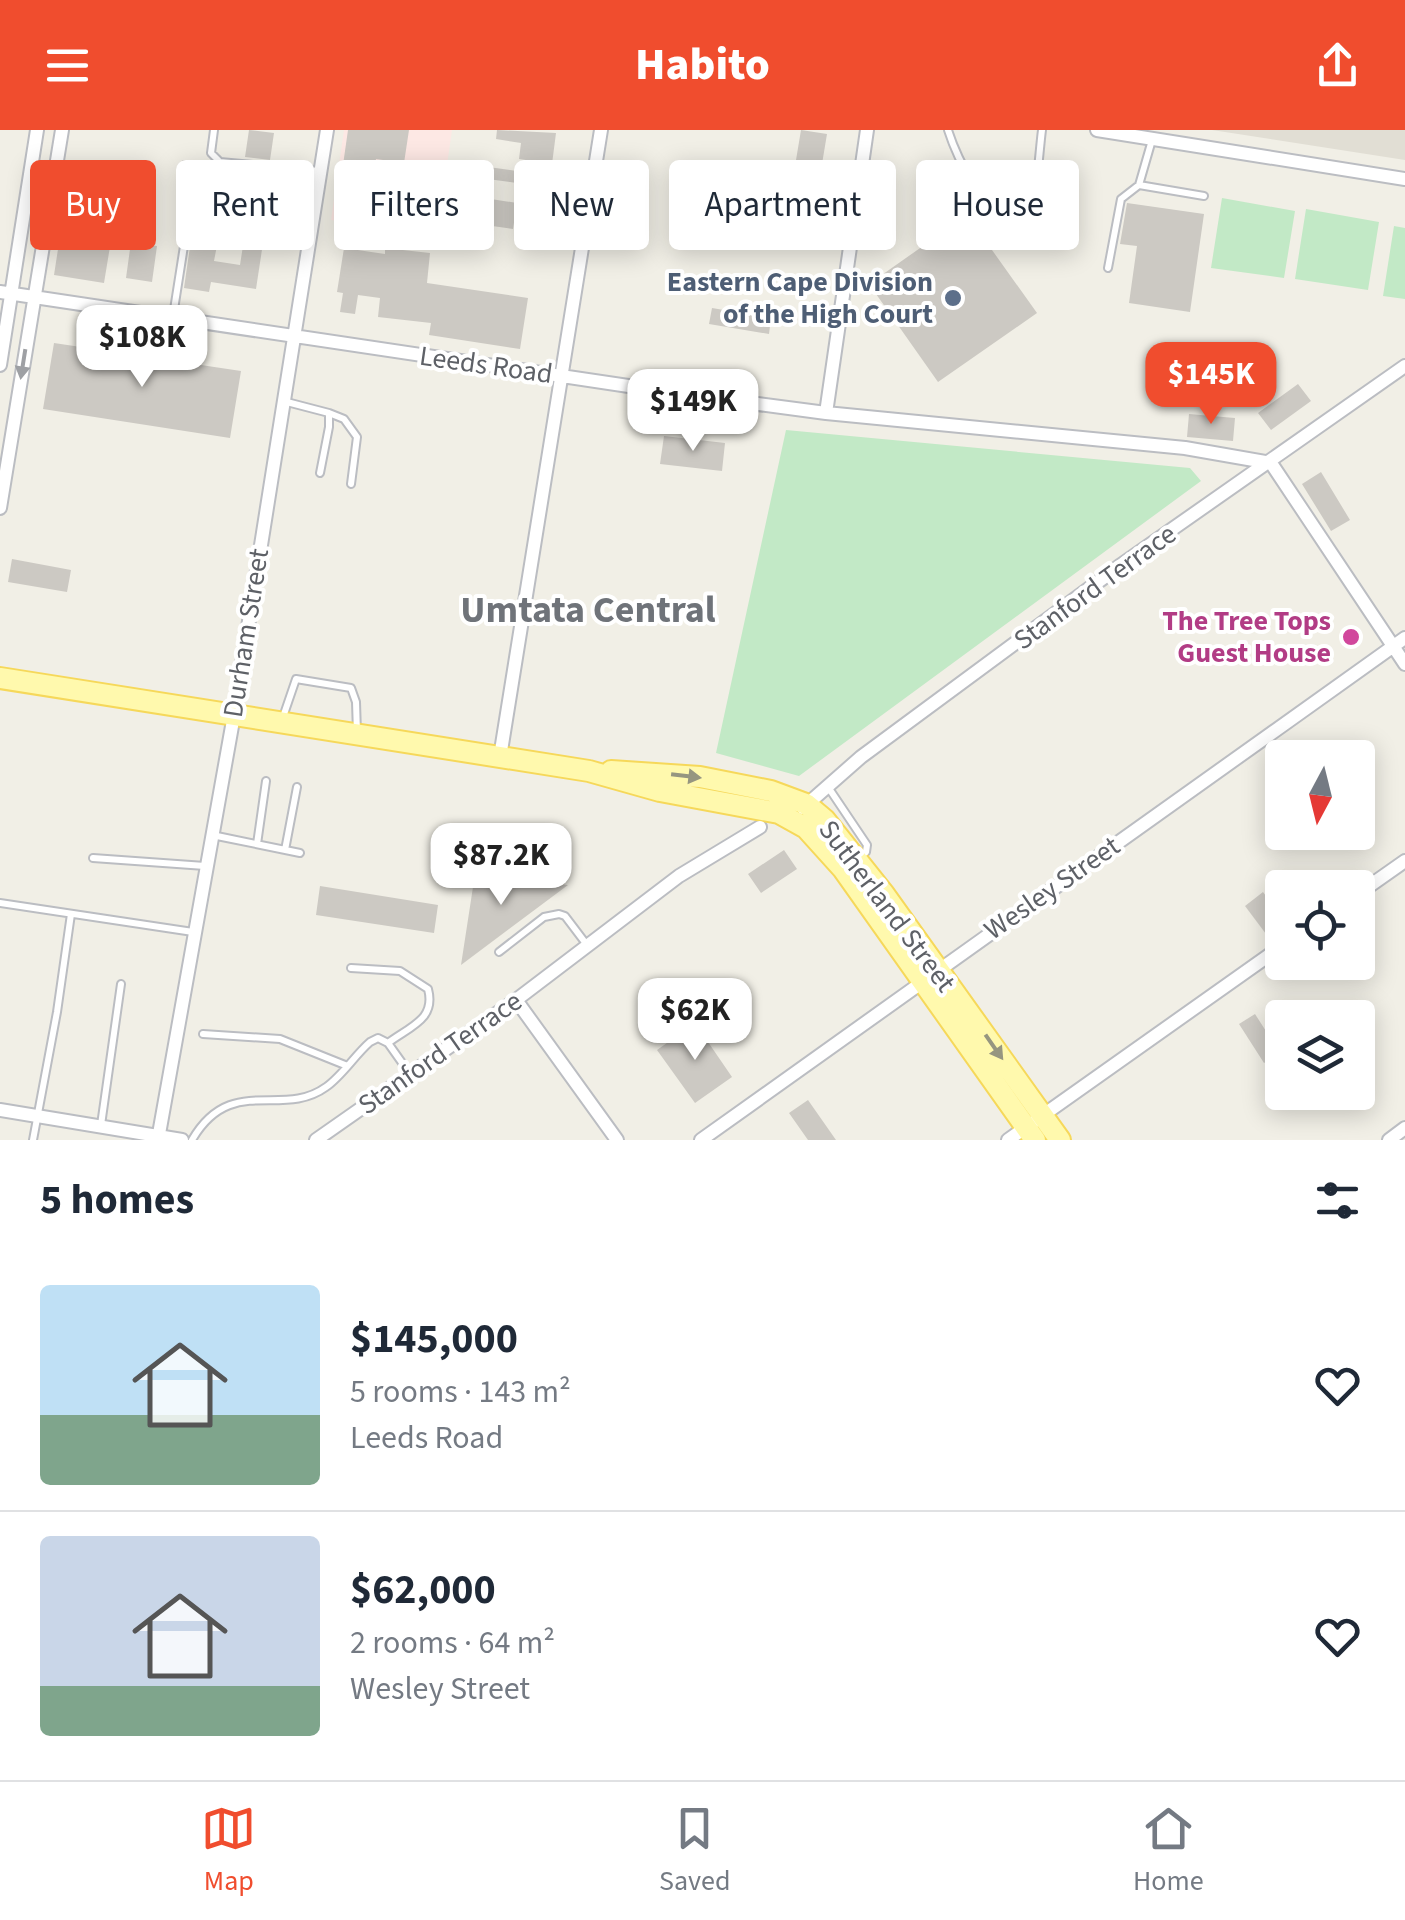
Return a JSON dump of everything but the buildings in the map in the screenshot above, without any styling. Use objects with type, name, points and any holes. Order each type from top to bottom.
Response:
[{"type":"main road","name":"Sutherland Street","points":[[0,678],[589,771],[660,791],[800,812],[824,820],[856,860],[1034,1128],[1060,1140]]},
{"type":"main road","name":"Sutherland Street","points":[[800,812],[812,835],[930,974]]},
{"type":"street","points":[[0,365],[6,293],[37,130]]},
{"type":"street","points":[[0,508],[62,130]]},
{"type":"street","name":"Durham Street","points":[[159,1134],[234,714],[327,130]]},
{"type":"street","points":[[500,757],[601,130]]},
{"type":"street","points":[[826,413],[867,130]]},
{"type":"street","points":[[1097,130],[1405,179]]},
{"type":"street","name":"Leeds Road","points":[[6,293],[826,413],[1184,448],[1271,462]]},
{"type":"street","name":"Stanford Terrace","points":[[800,812],[827,786],[1122,565],[1405,366]]},
{"type":"street","points":[[1271,462],[1399,643],[1405,664]]},
{"type":"street","name":"Wesley Street","points":[[701,1140],[1399,643]]},
{"type":"street","name":"Stanford Terrace","points":[[316,1140],[516,1000],[678,876],[760,827]]},
{"type":"street","points":[[1375,882],[1405,861]]},
{"type":"street","points":[[1008,1140],[1034,1128],[1265,958]]},
{"type":"street","points":[[516,1000],[617,1140]]},
{"type":"street","points":[[0,1110],[182,1140]]},
{"type":"street","points":[[1389,1140],[1405,1128]]},
{"type":"lane","points":[[214,130],[211,153],[220,162],[320,172]]},
{"type":"lane","points":[[948,130],[954,151],[971,180],[1007,235],[1014,238],[1029,222],[1042,130]]},
{"type":"lane","points":[[1108,268],[1120,199],[1138,186],[1152,139]]},
{"type":"lane","points":[[1138,186],[1204,196]]},
{"type":"lane","points":[[173,316],[183,250]]},
{"type":"lane","points":[[284,401],[344,418],[356,437],[350,484]]},
{"type":"lane","points":[[320,473],[329,413]]},
{"type":"lane","points":[[281,722],[296,679],[341,684],[354,694],[357,734]]},
{"type":"lane","points":[[257,844],[266,781]]},
{"type":"lane","points":[[827,786],[868,845],[856,860]]},
{"type":"lane","points":[[286,850],[297,787]]},
{"type":"lane","points":[[211,835],[300,853]]},
{"type":"lane","points":[[93,858],[205,866]]},
{"type":"lane","points":[[0,903],[194,932]]},
{"type":"lane","points":[[33,1140],[72,914]]},
{"type":"lane","points":[[498,952],[552,914],[566,916],[587,946]]},
{"type":"lane","points":[[351,968],[400,972],[428,988],[432,1002],[429,1012],[388,1043]]},
{"type":"lane","points":[[102,1125],[121,984]]},
{"type":"lane","points":[[204,1034],[280,1039],[345,1066]]},
{"type":"lane","points":[[192,1140],[210,1114],[224,1107],[314,1093],[326,1087],[378,1038],[388,1043],[411,1075]]},
{"type":"shaded area","points":[[344,130],[452,130],[448,160],[340,160]]},
{"type":"shaded area","points":[[1212,130],[1405,130],[1405,160]]},
{"type":"green space","points":[[1222,198],[1295,211],[1284,278],[1211,268]]},
{"type":"green space","points":[[1306,209],[1379,222],[1368,290],[1295,279]]},
{"type":"green space","points":[[1394,226],[1405,228],[1405,299],[1383,296]]},
{"type":"green space","points":[[786,430],[1190,468],[1201,481],[799,776],[716,753]]},
{"type":"place","name":"Eastern Cape Division of the High Court","points":[[953,298]]},
{"type":"place","name":"The Tree Tops Guest House","points":[[1351,637]]},
{"type":"district","name":"Umtata Central","points":[[588,610]]}]
